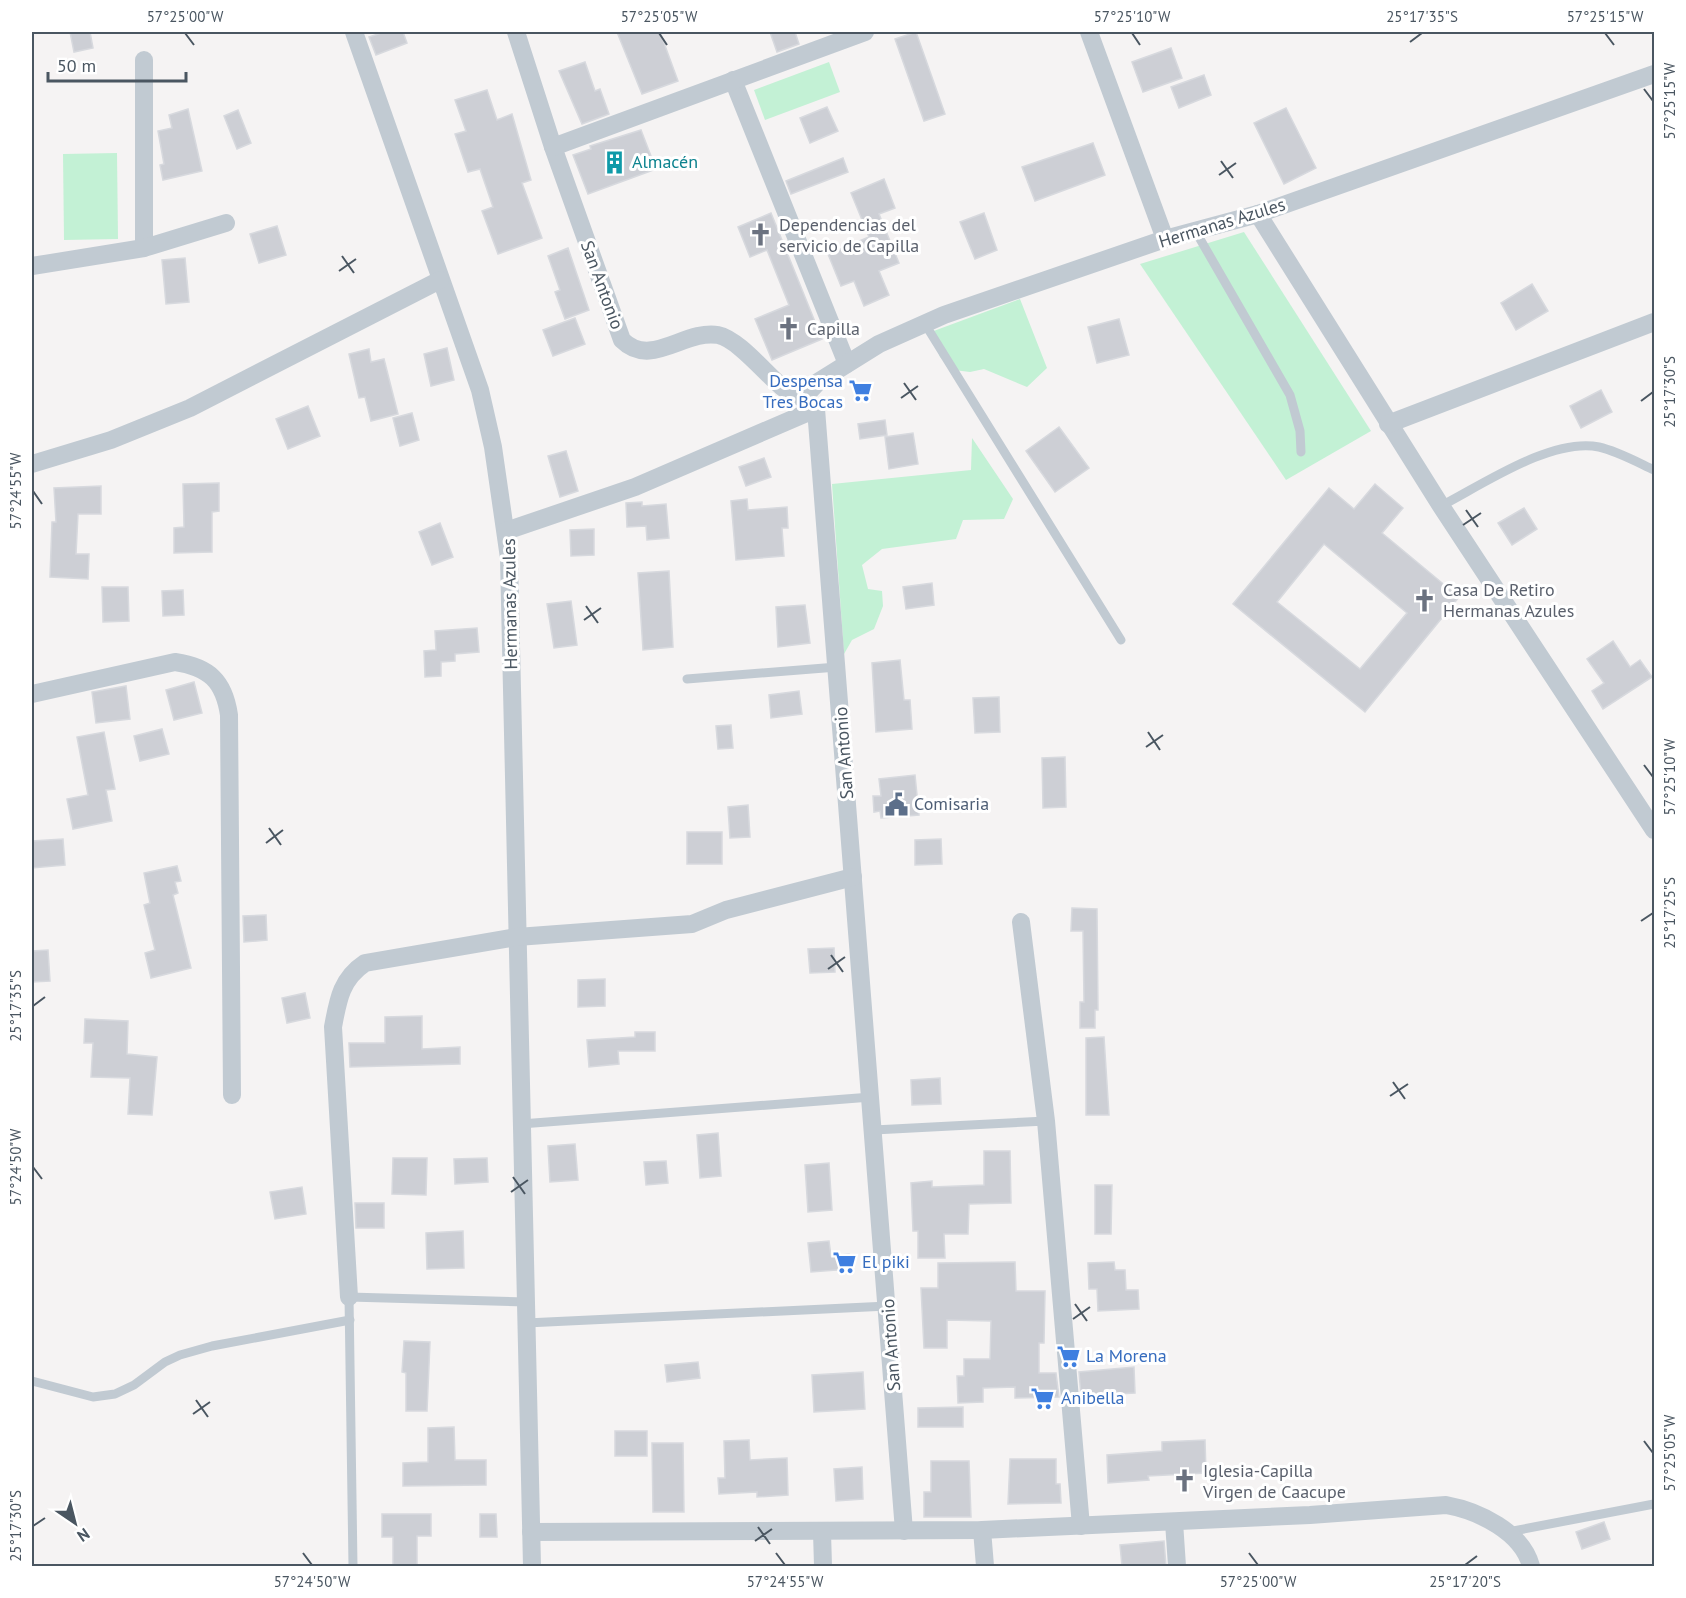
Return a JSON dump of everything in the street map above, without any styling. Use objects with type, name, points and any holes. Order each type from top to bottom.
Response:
[{"type":"street","points":[[354,32],[480,390],[493,447],[506,531]]},
{"type":"street","name":"San Antonio","points":[[516,32],[553,147],[622,340],[630,348],[642,352],[704,335],[719,335],[731,341],[783,388],[810,404],[837,667],[904,1532]]},
{"type":"street","points":[[553,147],[865,32]]},
{"type":"street","points":[[1089,32],[1165,239]]},
{"type":"street","points":[[144,60],[144,248]]},
{"type":"street","name":"Hermanas Azules","points":[[531,1566],[510,558],[506,531],[635,487],[810,404],[818,382],[879,344],[925,324],[1165,239],[1258,214],[1654,74]]},
{"type":"street","points":[[733,81],[847,364]]},
{"type":"street","points":[[1258,214],[1441,506],[1648,810],[1654,830]]},
{"type":"street","points":[[32,266],[144,248],[226,223]]},
{"type":"street","points":[[32,464],[111,440],[190,408],[440,280]]},
{"type":"street","points":[[1388,424],[1654,322]]},
{"type":"street","points":[[32,694],[175,662],[192,665],[206,672],[226,696],[229,716],[232,1095]]},
{"type":"street","points":[[349,1297],[333,1027],[344,983],[351,972],[364,963],[517,937],[692,924],[726,910],[853,877]]},
{"type":"street","points":[[1021,922],[1046,1121],[1080,1526]]},
{"type":"street","points":[[531,1532],[982,1530],[1174,1522],[1446,1505],[1462,1508],[1508,1533],[1521,1544],[1532,1566]]},
{"type":"street","points":[[1174,1522],[1177,1566]]},
{"type":"street","points":[[982,1530],[985,1566]]},
{"type":"street","points":[[822,1532],[823,1566]]},
{"type":"lane","points":[[1196,231],[1290,395],[1300,431],[1302,452]]},
{"type":"lane","points":[[925,324],[1121,640]]},
{"type":"lane","points":[[1441,506],[1542,454],[1574,444],[1601,447],[1654,470]]},
{"type":"lane","points":[[687,680],[837,667]]},
{"type":"lane","points":[[521,1124],[871,1097]]},
{"type":"lane","points":[[874,1130],[1046,1121]]},
{"type":"lane","points":[[354,1566],[349,1297],[525,1302]]},
{"type":"lane","points":[[526,1323],[888,1306]]},
{"type":"lane","points":[[32,1381],[93,1397],[115,1394],[134,1385],[165,1362],[180,1355],[212,1346],[350,1320]]},
{"type":"lane","points":[[1508,1533],[1654,1504]]},
{"type":"green space","points":[[829,62],[840,92],[765,120],[754,90]]},
{"type":"green space","points":[[117,153],[118,239],[64,240],[63,154]]},
{"type":"green space","points":[[1244,232],[1371,431],[1286,480],[1140,264]]},
{"type":"green space","points":[[1020,299],[1047,368],[1027,387],[984,369],[970,372],[954,370],[940,357],[931,332]]},
{"type":"green space","points":[[972,438],[1013,499],[1004,519],[963,520],[956,539],[882,549],[862,565],[868,589],[882,591],[883,606],[874,629],[852,640],[844,654],[832,484],[971,470]]},
{"type":"building","points":[[70,32],[90,32],[93,48],[74,52]]},
{"type":"building","points":[[384,32],[403,32],[407,43],[376,55],[369,37]]},
{"type":"building","points":[[617,32],[660,32],[678,81],[642,94]]},
{"type":"building","points":[[770,32],[795,32],[799,44],[777,52]]},
{"type":"building","points":[[916,32],[945,114],[924,121],[895,39]]},
{"type":"building","points":[[1171,48],[1182,78],[1143,92],[1132,62]]},
{"type":"building","points":[[585,62],[595,91],[600,89],[609,114],[582,124],[559,71]]},
{"type":"building","points":[[1204,75],[1211,95],[1179,108],[1171,87]]},
{"type":"building","points":[[487,90],[497,120],[512,114],[531,180],[522,183],[542,238],[498,254],[482,211],[493,207],[480,169],[468,172],[455,134],[466,131],[455,100]]},
{"type":"building","points":[[827,107],[838,131],[810,143],[800,118]]},
{"type":"building","points":[[1286,108],[1316,168],[1284,184],[1254,123]]},
{"type":"building","points":[[188,109],[202,171],[163,180],[160,165],[164,164],[158,131],[172,128],[169,115]]},
{"type":"building","points":[[238,110],[251,143],[237,149],[224,116]]},
{"type":"building","name":"Almacén","points":[[641,130],[656,169],[588,194],[573,155],[591,149],[590,146]]},
{"type":"building","points":[[1093,143],[1105,175],[1035,201],[1022,167]]},
{"type":"building","points":[[843,158],[848,172],[791,194],[786,181]]},
{"type":"building","points":[[884,179],[895,208],[879,214],[899,263],[879,271],[889,295],[864,306],[854,281],[841,286],[828,254],[869,237],[851,193]]},
{"type":"building","points":[[771,213],[822,339],[772,360],[755,319],[789,305],[767,250],[750,257],[738,227]]},
{"type":"building","points":[[984,213],[997,250],[975,259],[960,222]]},
{"type":"building","points":[[277,226],[286,255],[259,263],[250,234]]},
{"type":"building","points":[[568,248],[589,310],[565,319],[555,292],[560,290],[548,256]]},
{"type":"building","points":[[185,258],[189,302],[166,304],[162,260]]},
{"type":"building","points":[[1532,284],[1548,311],[1516,330],[1501,303]]},
{"type":"building","points":[[575,318],[585,344],[553,356],[543,330]]},
{"type":"building","points":[[1119,319],[1129,355],[1097,363],[1088,327]]},
{"type":"building","points":[[447,348],[454,380],[431,386],[424,354]]},
{"type":"building","points":[[369,349],[371,362],[384,359],[398,414],[371,421],[365,397],[359,398],[349,354]]},
{"type":"building","points":[[1601,390],[1612,412],[1581,428],[1570,406]]},
{"type":"building","points":[[308,406],[320,436],[288,449],[276,419]]},
{"type":"building","points":[[412,413],[419,440],[400,446],[393,418]]},
{"type":"building","points":[[885,420],[887,435],[860,439],[858,424]]},
{"type":"building","points":[[1059,427],[1089,468],[1055,492],[1026,451]]},
{"type":"building","points":[[913,433],[918,464],[889,469],[885,437]]},
{"type":"building","points":[[566,451],[578,491],[560,497],[548,456]]},
{"type":"building","points":[[764,458],[771,477],[746,486],[739,467]]},
{"type":"building","points":[[219,483],[219,511],[212,512],[212,552],[174,553],[174,528],[184,527],[183,484]]},
{"type":"building","name":"Casa De Retiro Hermanas Azules","points":[[1375,484],[1403,508],[1382,533],[1459,597],[1365,712],[1233,604],[1329,488],[1354,509]],"holes":[[[1324,544],[1407,613],[1360,669],[1277,602]]]},
{"type":"building","points":[[101,486],[101,514],[78,514],[76,554],[89,554],[88,579],[50,577],[52,522],[56,522],[54,488]]},
{"type":"building","points":[[747,499],[748,510],[787,507],[788,528],[782,528],[784,556],[736,560],[731,501]]},
{"type":"building","points":[[642,502],[642,506],[666,504],[669,538],[647,540],[646,526],[627,527],[626,503]]},
{"type":"building","points":[[1524,508],[1537,529],[1512,545],[1498,523]]},
{"type":"building","points":[[440,523],[453,557],[432,565],[419,532]]},
{"type":"building","points":[[594,529],[594,555],[571,556],[570,530]]},
{"type":"building","points":[[669,571],[673,647],[643,650],[638,573]]},
{"type":"building","points":[[932,583],[934,605],[906,609],[903,587]]},
{"type":"building","points":[[102,587],[128,587],[129,621],[103,622]]},
{"type":"building","points":[[183,590],[184,615],[163,616],[162,591]]},
{"type":"building","points":[[571,601],[577,645],[554,648],[547,604]]},
{"type":"building","points":[[805,605],[810,643],[778,647],[776,607]]},
{"type":"building","points":[[477,628],[479,652],[455,654],[455,661],[441,662],[441,676],[425,677],[424,651],[436,650],[435,631]]},
{"type":"building","points":[[1613,641],[1630,667],[1640,660],[1652,677],[1603,709],[1592,691],[1604,683],[1587,659]]},
{"type":"building","points":[[900,660],[904,700],[910,700],[912,729],[876,732],[872,663]]},
{"type":"building","points":[[194,682],[202,713],[174,720],[166,690]]},
{"type":"building","points":[[126,686],[130,719],[96,723],[92,692]]},
{"type":"building","points":[[799,691],[802,714],[771,718],[769,695]]},
{"type":"building","points":[[999,697],[1000,732],[975,733],[973,698]]},
{"type":"building","points":[[731,725],[733,748],[718,749],[716,726]]},
{"type":"building","points":[[162,729],[169,754],[140,761],[134,736]]},
{"type":"building","points":[[104,732],[115,789],[106,790],[112,821],[73,829],[67,799],[88,795],[77,737]]},
{"type":"building","points":[[1065,757],[1066,807],[1043,808],[1042,758]]},
{"type":"building","name":"Comisaria","points":[[915,775],[919,815],[881,818],[880,811],[874,812],[873,796],[881,796],[879,779]]},
{"type":"building","points":[[748,805],[750,837],[730,838],[728,807]]},
{"type":"building","points":[[687,832],[722,832],[722,864],[687,864]]},
{"type":"building","points":[[63,839],[65,865],[32,868],[32,841]]},
{"type":"building","points":[[941,839],[942,864],[915,865],[915,840]]},
{"type":"building","points":[[177,866],[181,881],[175,882],[178,893],[173,895],[191,968],[151,978],[145,953],[155,950],[144,905],[150,903],[144,873]]},
{"type":"building","points":[[1072,908],[1097,909],[1098,1010],[1095,1010],[1095,1028],[1080,1028],[1080,1002],[1084,1002],[1083,931],[1071,931]]},
{"type":"building","points":[[266,915],[267,940],[244,942],[243,916]]},
{"type":"building","points":[[834,948],[835,972],[810,973],[808,949]]},
{"type":"building","points":[[48,950],[50,981],[32,982],[32,951]]},
{"type":"building","points":[[605,979],[605,1006],[578,1007],[578,980]]},
{"type":"building","points":[[305,993],[310,1018],[287,1023],[282,998]]},
{"type":"building","points":[[422,1016],[422,1049],[460,1047],[460,1064],[350,1067],[349,1043],[385,1043],[385,1017]]},
{"type":"building","points":[[85,1019],[128,1021],[127,1054],[157,1057],[152,1115],[128,1114],[130,1078],[91,1077],[93,1043],[84,1043]]},
{"type":"building","points":[[635,1032],[655,1032],[655,1051],[618,1051],[619,1064],[589,1067],[587,1040],[635,1037]]},
{"type":"building","points":[[1104,1037],[1109,1115],[1086,1115],[1086,1038]]},
{"type":"building","points":[[940,1078],[941,1104],[912,1105],[911,1080]]},
{"type":"building","points":[[718,1133],[721,1176],[700,1178],[697,1135]]},
{"type":"building","points":[[575,1144],[578,1180],[550,1182],[548,1146]]},
{"type":"building","points":[[984,1151],[1010,1151],[1011,1203],[969,1204],[968,1234],[944,1234],[945,1258],[918,1258],[918,1231],[913,1231],[911,1183],[932,1181],[932,1187],[984,1185]]},
{"type":"building","points":[[393,1158],[427,1158],[426,1195],[392,1194]]},
{"type":"building","points":[[487,1158],[488,1182],[455,1184],[454,1159]]},
{"type":"building","points":[[666,1161],[668,1183],[646,1185],[644,1162]]},
{"type":"building","points":[[829,1163],[832,1210],[808,1212],[805,1165]]},
{"type":"building","points":[[1095,1185],[1112,1185],[1111,1234],[1095,1234]]},
{"type":"building","points":[[302,1187],[306,1214],[275,1219],[270,1192]]},
{"type":"building","points":[[355,1203],[384,1203],[384,1228],[356,1228]]},
{"type":"building","points":[[463,1231],[464,1268],[427,1269],[426,1233]]},
{"type":"building","points":[[829,1241],[831,1256],[849,1254],[850,1269],[811,1272],[808,1243]]},
{"type":"building","points":[[1015,1262],[1016,1291],[1045,1291],[1044,1343],[1039,1343],[1039,1373],[1056,1373],[1059,1397],[1015,1398],[1015,1387],[983,1388],[983,1402],[958,1403],[957,1376],[964,1376],[964,1359],[990,1359],[991,1321],[947,1320],[947,1348],[924,1348],[921,1288],[938,1288],[938,1263]]},
{"type":"building","points":[[1114,1262],[1115,1270],[1125,1270],[1126,1290],[1138,1290],[1139,1309],[1098,1311],[1097,1289],[1089,1289],[1088,1263]]},
{"type":"building","points":[[404,1341],[430,1342],[427,1411],[406,1411],[406,1373],[402,1372]]},
{"type":"building","points":[[698,1362],[700,1378],[667,1382],[665,1365]]},
{"type":"building","points":[[1134,1367],[1135,1393],[1081,1396],[1079,1372]]},
{"type":"building","points":[[863,1372],[865,1409],[814,1412],[812,1375]]},
{"type":"building","points":[[963,1407],[963,1427],[918,1427],[918,1408]]},
{"type":"building","points":[[454,1427],[455,1460],[486,1460],[486,1485],[403,1486],[403,1463],[428,1462],[428,1428]]},
{"type":"building","points":[[615,1431],[647,1431],[647,1456],[615,1456]]},
{"type":"building","points":[[749,1440],[750,1460],[787,1458],[788,1495],[757,1497],[757,1492],[719,1494],[718,1478],[725,1478],[724,1441]]},
{"type":"building","points":[[1205,1440],[1206,1473],[1148,1476],[1149,1480],[1108,1483],[1107,1455],[1162,1451],[1162,1442]]},
{"type":"building","points":[[652,1443],[683,1443],[684,1512],[653,1512]]},
{"type":"building","points":[[1010,1459],[1056,1459],[1056,1484],[1060,1484],[1061,1503],[1008,1504]]},
{"type":"building","points":[[931,1461],[969,1461],[971,1517],[924,1517],[924,1492],[931,1492]]},
{"type":"building","points":[[862,1467],[863,1499],[836,1501],[834,1469]]},
{"type":"building","points":[[382,1514],[431,1514],[431,1536],[417,1536],[417,1566],[393,1566],[393,1537],[382,1537]]},
{"type":"building","points":[[480,1514],[496,1514],[497,1537],[480,1537]]},
{"type":"building","points":[[1604,1522],[1610,1539],[1582,1549],[1576,1532]]},
{"type":"building","points":[[1164,1541],[1166,1566],[1122,1566],[1120,1545]]},
{"type":"place","name":"Almacén","points":[[614,162]]},
{"type":"place","name":"Dependencias del servicio de Capilla","points":[[761,235]]},
{"type":"place","name":"Capilla","points":[[789,329]]},
{"type":"place","name":"Despensa Tres Bocas","points":[[861,391]]},
{"type":"place","name":"Casa De Retiro Hermanas Azules","points":[[1425,600]]},
{"type":"place","name":"Comisaria","points":[[896,804]]},
{"type":"place","name":"El piki","points":[[844,1262]]},
{"type":"place","name":"La Morena","points":[[1068,1356]]},
{"type":"place","name":"Anibella","points":[[1043,1398]]},
{"type":"place","name":"Iglesia-Capilla Virgen de Caacupe","points":[[1185,1481]]}]
